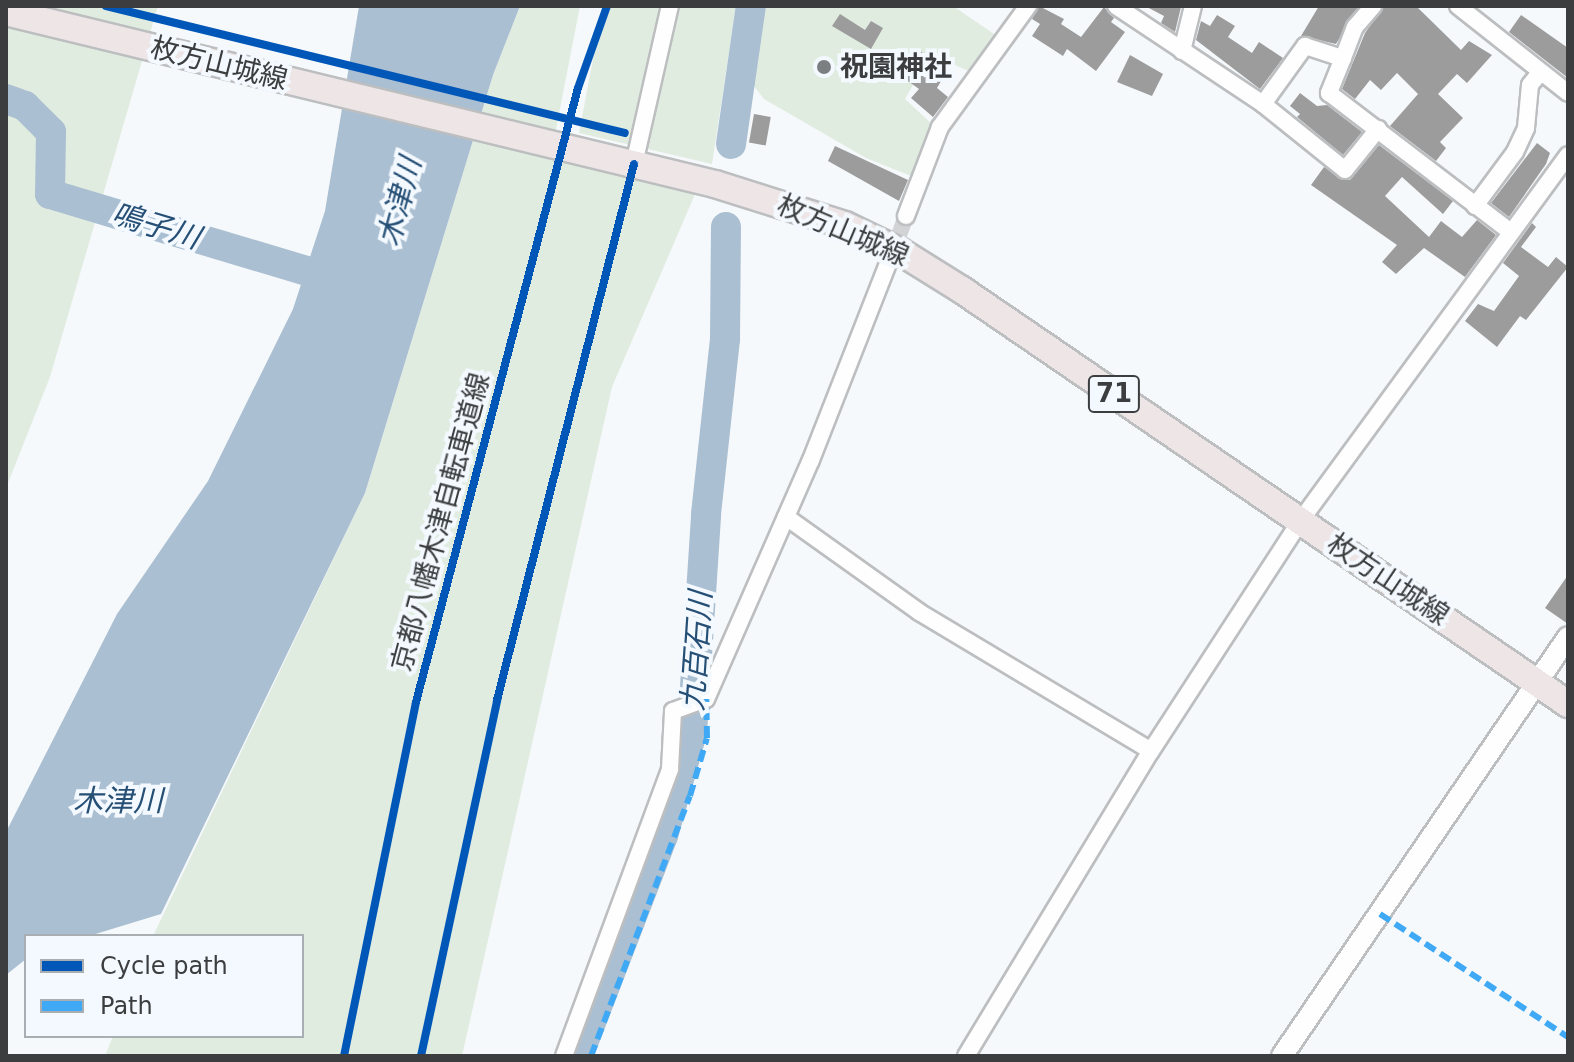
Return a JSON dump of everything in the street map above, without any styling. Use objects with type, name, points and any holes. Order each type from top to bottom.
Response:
[{"type":"main road","name":"枚方山城線","points":[[6,12],[786,203],[901,252],[1301,520],[1568,704]]},
{"type":"street","points":[[628,163],[670,6]]},
{"type":"street","points":[[906,216],[940,127],[1028,6]]},
{"type":"street","points":[[1116,6],[1263,104],[1345,170],[1378,129]]},
{"type":"street","points":[[1182,51],[1193,6]]},
{"type":"street","points":[[1373,6],[1355,27],[1329,93],[1511,232]]},
{"type":"street","points":[[1458,6],[1539,74],[1568,93]]},
{"type":"street","points":[[1263,104],[1305,46],[1343,58]]},
{"type":"street","points":[[1475,206],[1515,152],[1526,128],[1530,85],[1539,74]]},
{"type":"street","points":[[966,1056],[1151,751],[1301,520],[1568,155]]},
{"type":"street","points":[[564,1056],[670,769],[673,711],[706,699],[786,517],[887,266]]},
{"type":"street","points":[[786,517],[919,612],[1151,751]]},
{"type":"street","points":[[1282,1056],[1568,637]]},
{"type":"shaded area","points":[[6,6],[158,6],[50,377],[6,488]]},
{"type":"shaded area","points":[[520,6],[580,6],[550,160],[696,192],[612,387],[462,1056],[105,1056],[112,1038],[304,1038],[304,934],[154,934],[365,493],[493,75]]},
{"type":"shaded area","points":[[603,6],[736,6],[712,164],[579,133]]},
{"type":"shaded area","points":[[764,6],[953,6],[1000,38],[969,71],[930,55],[905,99],[933,125],[934,132],[911,176],[866,158],[764,99],[750,81]]},
{"type":"water","name":"木津川","points":[[359,6],[520,6],[493,75],[365,493],[161,914],[96,934],[24,934],[24,961],[6,975],[6,832],[117,614],[208,481],[293,309],[325,211]]},
{"type":"building","points":[[1039,6],[1064,19],[1061,24],[1081,37],[1104,7],[1114,18],[1111,22],[1125,32],[1096,71],[1067,49],[1063,56],[1032,36],[1040,24],[1032,19]]},
{"type":"building","points":[[1145,6],[1181,7],[1175,32],[1161,23],[1164,16]]},
{"type":"building","points":[[1319,6],[1359,6],[1336,44],[1301,36]]},
{"type":"building","points":[[1384,6],[1416,6],[1461,50],[1469,41],[1492,55],[1467,83],[1457,74],[1438,94],[1463,118],[1440,142],[1446,148],[1436,161],[1390,126],[1418,94],[1397,73],[1381,90],[1370,80],[1355,99],[1342,89],[1365,33]]},
{"type":"building","points":[[840,14],[865,30],[871,21],[883,28],[871,49],[832,26]]},
{"type":"building","points":[[1217,15],[1235,26],[1228,37],[1252,53],[1259,42],[1283,58],[1260,89],[1196,40],[1201,21],[1210,26]]},
{"type":"building","points":[[1521,15],[1568,48],[1568,78],[1509,32]]},
{"type":"building","points":[[920,51],[947,71],[937,88],[948,97],[933,117],[911,98],[919,89],[901,76]]},
{"type":"building","points":[[1130,55],[1163,74],[1152,96],[1117,82]]},
{"type":"building","points":[[1300,93],[1317,106],[1327,105],[1362,132],[1343,155],[1297,117],[1300,114],[1290,106]]},
{"type":"building","points":[[754,114],[771,117],[766,146],[749,143]]},
{"type":"building","points":[[1537,143],[1550,153],[1546,164],[1509,217],[1491,203]]},
{"type":"building","points":[[1379,145],[1453,201],[1443,214],[1402,177],[1385,196],[1429,237],[1441,221],[1462,237],[1477,220],[1496,235],[1465,277],[1424,248],[1396,274],[1382,262],[1397,245],[1311,185],[1324,167],[1350,180]]},
{"type":"building","points":[[835,146],[908,180],[899,201],[828,161]]},
{"type":"building","points":[[1532,223],[1536,227],[1521,247],[1548,267],[1556,257],[1568,267],[1526,320],[1520,316],[1497,347],[1465,321],[1478,304],[1494,311],[1519,276],[1503,263]]},
{"type":"building","points":[[1568,575],[1568,624],[1545,608]]},
{"type":"waterway","name":"九百石川","points":[[731,144],[751,6]]},
{"type":"waterway","name":"鳴子川","points":[[6,99],[25,106],[51,132],[50,194],[344,282]]},
{"type":"waterway","name":"九百石川","points":[[578,1056],[663,836],[692,733],[706,514],[725,339],[726,227]]},
{"type":"tunnel","points":[[891,257],[906,216]]},
{"type":"marked path","points":[[591,1056],[690,796],[707,738],[706,699]]},
{"type":"marked path","points":[[1380,914],[1568,1037]]},
{"type":"cycle path","points":[[106,6],[625,133]]},
{"type":"cycle path","name":"京都八幡木津自転車道線","points":[[344,1056],[416,702],[578,88],[607,6]]},
{"type":"cycle path","points":[[421,1056],[497,700],[634,164]]},
{"type":"place","name":"祝園神社","points":[[824,67]]}]
